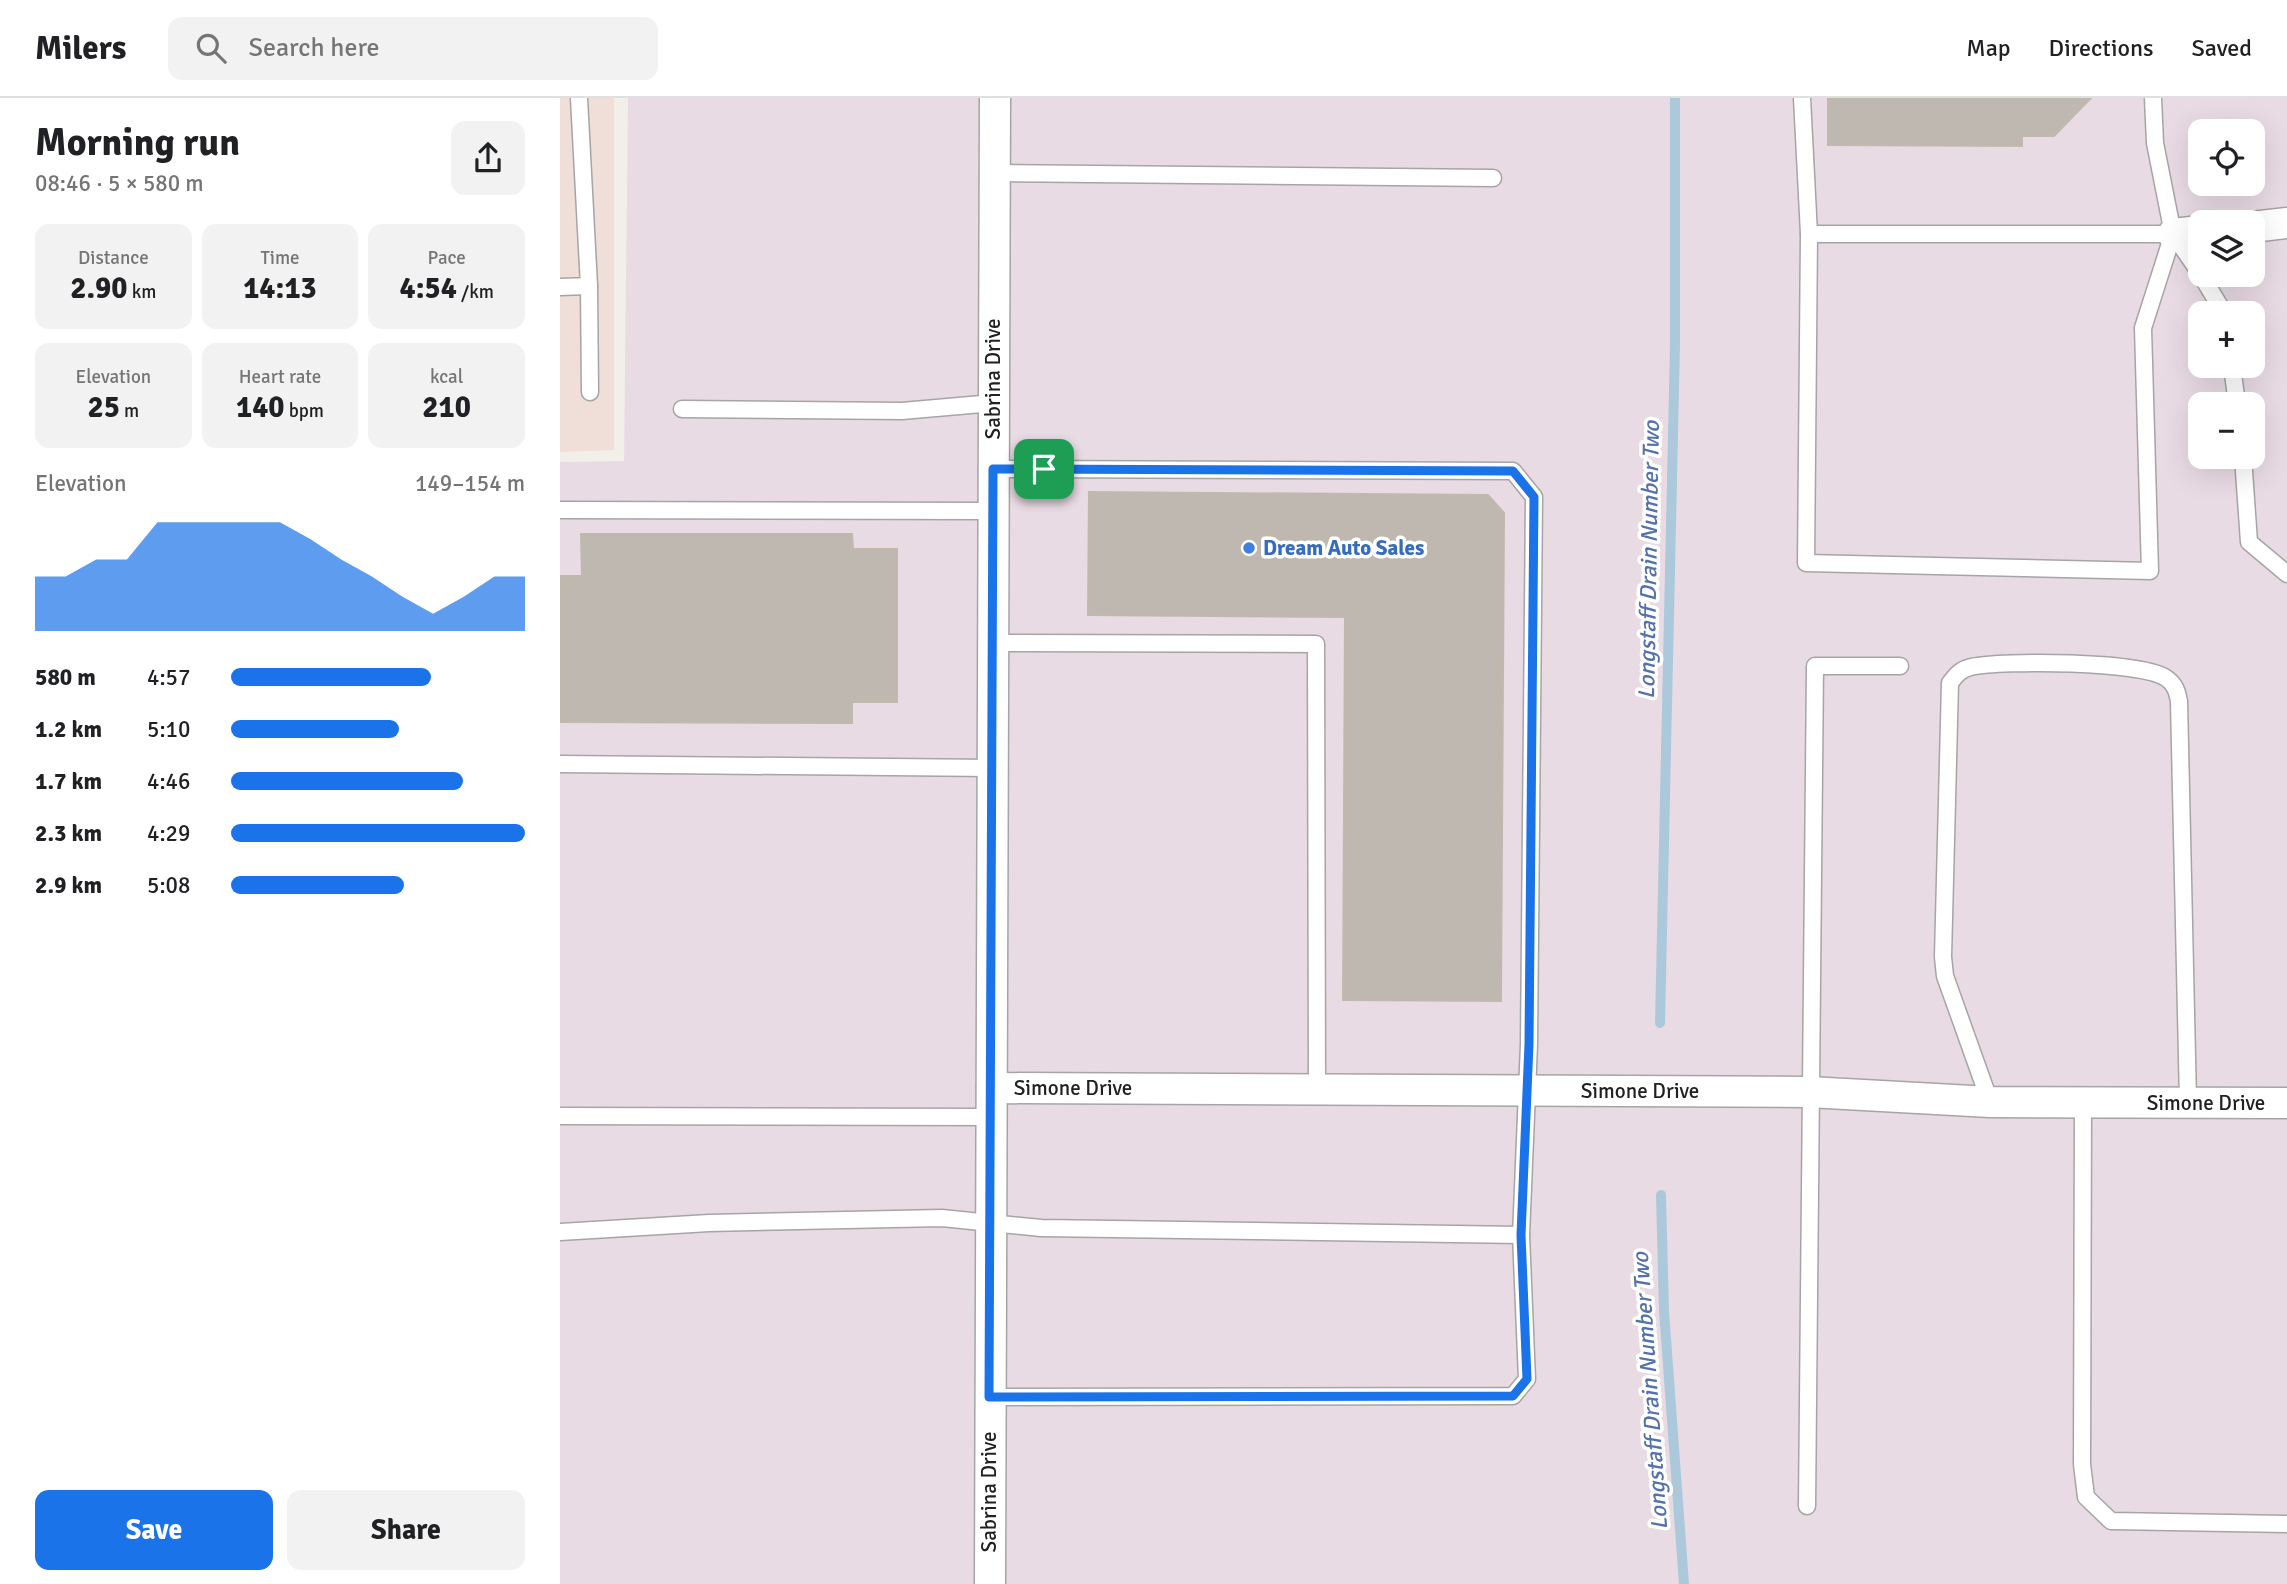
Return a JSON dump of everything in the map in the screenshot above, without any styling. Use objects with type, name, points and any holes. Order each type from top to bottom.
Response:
[{"type":"street","name":"Sabrina Drive","points":[[990,1584],[995,98]]},
{"type":"street","points":[[2265,226],[2287,223]]},
{"type":"street","name":"Simone Drive","points":[[992,1103],[1317,1090],[1809,1092],[1990,1102],[2287,1103]]},
{"type":"lane","points":[[579,98],[589,286],[590,392]]},
{"type":"lane","points":[[1802,98],[1809,233],[1806,563],[2150,571],[2143,327],[2186,233],[2155,143],[2153,98]]},
{"type":"lane","points":[[995,173],[1493,178]]},
{"type":"lane","points":[[1809,233],[2186,233]]},
{"type":"lane","points":[[560,287],[589,286]]},
{"type":"lane","points":[[682,409],[902,411],[993,403]]},
{"type":"lane","points":[[989,1397],[1513,1396],[1527,1379],[1521,1235],[1527,1091],[1534,497],[1513,471],[993,469]]},
{"type":"lane","points":[[2244,469],[2249,542],[2287,574]]},
{"type":"lane","points":[[560,510],[993,511]]},
{"type":"lane","points":[[992,643],[1316,643],[1317,1090]]},
{"type":"lane","points":[[1990,1102],[1945,976],[1943,957],[1950,682],[1957,673],[1969,667],[1998,663],[2133,667],[2165,677],[2176,687],[2179,701],[2189,1102]]},
{"type":"lane","points":[[1807,1506],[1815,666],[1900,666]]},
{"type":"lane","points":[[560,764],[993,768]]},
{"type":"lane","points":[[2083,1102],[2082,1464],[2086,1497],[2111,1521],[2287,1524]]},
{"type":"lane","points":[[560,1116],[992,1103]]},
{"type":"lane","points":[[560,1232],[723,1223],[942,1219],[1041,1228],[1521,1235]]},
{"type":"shaded area","points":[[560,98],[614,98],[614,450],[560,452]]},
{"type":"shaded area","points":[[628,98],[2287,98],[2287,1584],[560,1584],[560,462],[624,461]]},
{"type":"building","points":[[1828,98],[2091,98],[2054,136],[2022,136],[2022,146],[1828,145]]},
{"type":"building","points":[[1089,492],[1488,495],[1504,513],[1501,1001],[1343,1000],[1345,617],[1088,615]]},
{"type":"building","points":[[581,534],[852,534],[853,549],[897,549],[897,702],[852,702],[852,723],[560,722],[560,576],[582,576]]},
{"type":"waterway","name":"Longstaff Drain Number Two","points":[[1660,1023],[1675,344],[1675,98]]},
{"type":"waterway","name":"Longstaff Drain Number Two","points":[[1661,1195],[1664,1311],[1684,1584]]},
{"type":"place","name":"Dream Auto Sales","points":[[1249,548]]},
{"type":"route","points":[[993,469],[1044,469],[1513,471],[1534,497],[1529,1044],[1521,1235],[1527,1379],[1513,1396],[989,1397],[993,469]]}]
